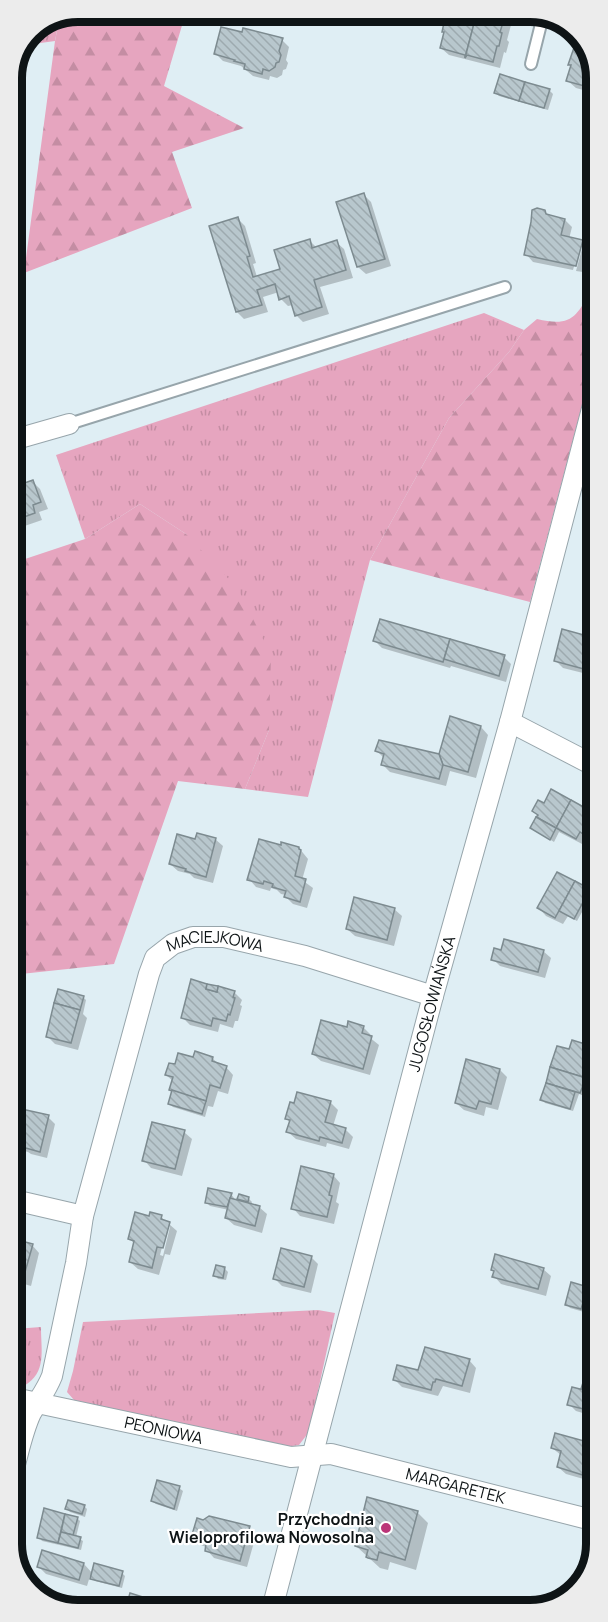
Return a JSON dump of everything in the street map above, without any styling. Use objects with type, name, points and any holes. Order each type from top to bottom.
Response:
[{"type":"street","points":[[23,437],[69,424]]},
{"type":"street","name":"JUGOSŁOWIAŃSKA","points":[[275,1599],[585,435]]},
{"type":"street","points":[[510,722],[585,761]]},
{"type":"street","name":"MACIEJKOWA","points":[[22,1441],[27,1424],[47,1390],[52,1376],[76,1263],[83,1216],[155,958],[173,944],[193,937],[224,937],[305,956],[434,996]]},
{"type":"street","points":[[22,1202],[83,1216]]},
{"type":"street","name":"PEONIOWA","points":[[22,1400],[291,1457],[313,1455]]},
{"type":"street","name":"MARGARETEK","points":[[313,1455],[331,1454],[585,1518]]},
{"type":"lane","points":[[531,64],[541,24]]},
{"type":"lane","points":[[69,424],[505,286]]},
{"type":"green space","points":[[79,22],[183,22],[164,86],[244,128],[172,152],[192,208],[24,273],[58,27]]},
{"type":"green space","points":[[58,27],[55,41],[35,44],[42,36]]},
{"type":"green space","points":[[585,300],[585,394],[530,602],[370,560],[449,418],[509,352],[524,330],[537,319],[565,321],[581,307]]},
{"type":"green space","points":[[484,313],[524,330],[509,352],[449,418],[370,560],[308,797],[245,789],[269,730],[186,534],[140,504],[85,539],[56,455]]},
{"type":"green space","points":[[140,504],[186,534],[238,589],[271,655],[269,730],[245,789],[178,781],[114,964],[22,974],[23,560],[85,539]]},
{"type":"green space","points":[[318,1310],[335,1313],[309,1432],[299,1445],[286,1447],[74,1400],[67,1392],[83,1322]]},
{"type":"green space","points":[[41,1327],[42,1353],[36,1374],[24,1386],[22,1386],[22,1328]]},
{"type":"building","points":[[444,23],[474,23],[465,58],[465,55],[440,48],[444,32],[442,32]]},
{"type":"building","points":[[474,23],[503,23],[499,46],[497,46],[493,62],[467,55],[465,58]]},
{"type":"building","points":[[221,27],[242,32],[243,28],[283,38],[279,51],[281,55],[279,62],[269,71],[263,69],[262,74],[244,69],[245,64],[214,54]]},
{"type":"building","points":[[575,46],[584,64],[585,86],[566,81],[571,65],[568,65]]},
{"type":"building","points":[[500,74],[525,82],[519,101],[494,93]]},
{"type":"building","points":[[525,82],[550,89],[544,108],[519,101]]},
{"type":"building","points":[[364,193],[385,259],[357,267],[336,202]]},
{"type":"building","points":[[537,208],[545,210],[546,214],[565,219],[561,235],[583,240],[576,266],[524,255],[532,210]]},
{"type":"building","points":[[238,217],[250,256],[247,257],[253,277],[280,269],[274,250],[310,239],[312,248],[337,240],[346,270],[314,280],[322,307],[295,316],[289,296],[279,300],[275,284],[257,290],[262,305],[236,312],[209,226]]},
{"type":"building","points":[[33,480],[41,502],[33,505],[35,513],[23,517],[23,484]]},
{"type":"building","points":[[380,619],[450,639],[443,662],[373,641]]},
{"type":"building","points":[[562,629],[585,635],[585,669],[554,661]]},
{"type":"building","points":[[450,639],[505,655],[499,676],[444,659]]},
{"type":"building","points":[[450,716],[481,726],[468,772],[443,765],[439,754]]},
{"type":"building","points":[[379,740],[439,754],[443,765],[439,779],[381,765],[384,754],[375,751]]},
{"type":"building","points":[[551,789],[571,800],[556,828],[536,817],[538,815],[532,811],[538,800],[544,803]]},
{"type":"building","points":[[571,800],[585,808],[585,835],[580,832],[576,839],[556,828]]},
{"type":"building","points":[[536,817],[556,828],[550,840],[530,828]]},
{"type":"building","points":[[197,833],[216,838],[206,877],[169,864],[177,834],[195,839]]},
{"type":"building","points":[[259,839],[281,845],[281,842],[299,847],[301,850],[295,876],[306,879],[300,902],[284,897],[286,891],[272,887],[273,884],[247,880]]},
{"type":"building","points":[[557,872],[575,881],[555,918],[537,908]]},
{"type":"building","points":[[575,881],[585,886],[585,898],[574,919],[559,911]]},
{"type":"building","points":[[354,897],[395,908],[387,940],[346,929]]},
{"type":"building","points":[[504,939],[544,950],[538,972],[491,960],[494,948],[501,950]]},
{"type":"building","points":[[191,979],[207,984],[206,989],[217,992],[218,986],[235,991],[230,1015],[228,1014],[226,1021],[213,1018],[211,1026],[181,1018]]},
{"type":"building","points":[[207,984],[218,986],[217,992],[206,989]]},
{"type":"building","points":[[58,989],[84,996],[80,1010],[54,1003]]},
{"type":"building","points":[[54,1003],[80,1010],[71,1043],[46,1037]]},
{"type":"building","points":[[321,1020],[347,1027],[348,1021],[364,1026],[362,1033],[372,1036],[363,1069],[312,1054]]},
{"type":"building","points":[[572,1040],[585,1044],[585,1078],[550,1067],[557,1046],[569,1049]]},
{"type":"building","points":[[195,1051],[213,1057],[212,1061],[227,1066],[220,1088],[210,1085],[206,1101],[169,1090],[173,1077],[165,1075],[169,1063],[175,1064],[178,1053],[193,1057]]},
{"type":"building","points":[[466,1059],[500,1069],[491,1104],[479,1101],[476,1109],[455,1103]]},
{"type":"building","points":[[550,1067],[585,1078],[580,1093],[546,1083]]},
{"type":"building","points":[[546,1083],[575,1092],[570,1109],[540,1100]]},
{"type":"building","points":[[172,1090],[206,1101],[202,1114],[168,1104]]},
{"type":"building","points":[[297,1092],[331,1101],[325,1122],[346,1128],[342,1143],[320,1137],[319,1141],[286,1132],[290,1120],[285,1119],[290,1102],[294,1103]]},
{"type":"building","points":[[22,1109],[49,1115],[40,1152],[22,1147]]},
{"type":"building","points":[[152,1122],[185,1130],[175,1169],[142,1161]]},
{"type":"building","points":[[301,1166],[334,1174],[327,1217],[291,1209]]},
{"type":"building","points":[[208,1188],[232,1193],[227,1207],[205,1203]]},
{"type":"building","points":[[239,1194],[249,1197],[248,1202],[237,1199]]},
{"type":"building","points":[[230,1198],[260,1206],[255,1226],[225,1218]]},
{"type":"building","points":[[135,1212],[149,1216],[150,1212],[162,1215],[161,1219],[170,1222],[163,1248],[157,1247],[152,1268],[129,1262],[134,1241],[128,1239]]},
{"type":"building","points":[[22,1241],[33,1244],[22,1279]]},
{"type":"building","points":[[281,1248],[312,1256],[304,1287],[273,1279]]},
{"type":"building","points":[[495,1254],[544,1268],[538,1289],[492,1277],[494,1271],[491,1270]]},
{"type":"building","points":[[216,1265],[225,1267],[223,1278],[213,1276]]},
{"type":"building","points":[[571,1282],[585,1286],[581,1309],[565,1305]]},
{"type":"building","points":[[425,1347],[470,1359],[462,1386],[436,1379],[431,1390],[393,1380],[397,1365],[418,1370]]},
{"type":"building","points":[[585,1376],[585,1390],[581,1389]]},
{"type":"building","points":[[572,1387],[585,1390],[585,1409],[567,1405]]},
{"type":"building","points":[[555,1433],[585,1441],[585,1476],[557,1467],[561,1451],[551,1448]]},
{"type":"building","points":[[157,1480],[180,1486],[174,1509],[151,1501]]},
{"type":"building","name":"Przychodnia Wieloprofilowa Nowosolna","points":[[367,1497],[418,1511],[405,1560],[379,1552],[377,1560],[368,1558],[366,1557],[368,1550],[355,1546]]},
{"type":"building","points":[[68,1500],[85,1505],[82,1514],[65,1509]]},
{"type":"building","points":[[44,1508],[65,1514],[58,1543],[37,1538]]},
{"type":"building","points":[[65,1514],[78,1517],[73,1535],[61,1532]]},
{"type":"building","points":[[209,1516],[250,1526],[240,1561],[205,1551],[206,1543],[191,1538],[197,1518],[203,1520]]},
{"type":"building","points":[[61,1532],[81,1537],[78,1548],[58,1543]]},
{"type":"building","points":[[42,1550],[84,1563],[79,1580],[37,1567]]},
{"type":"building","points":[[94,1563],[123,1571],[119,1586],[90,1579]]},
{"type":"building","points":[[130,1593],[146,1598],[146,1599],[128,1599]]},
{"type":"place","name":"Przychodnia Wieloprofilowa Nowosolna","points":[[386,1528]]}]
